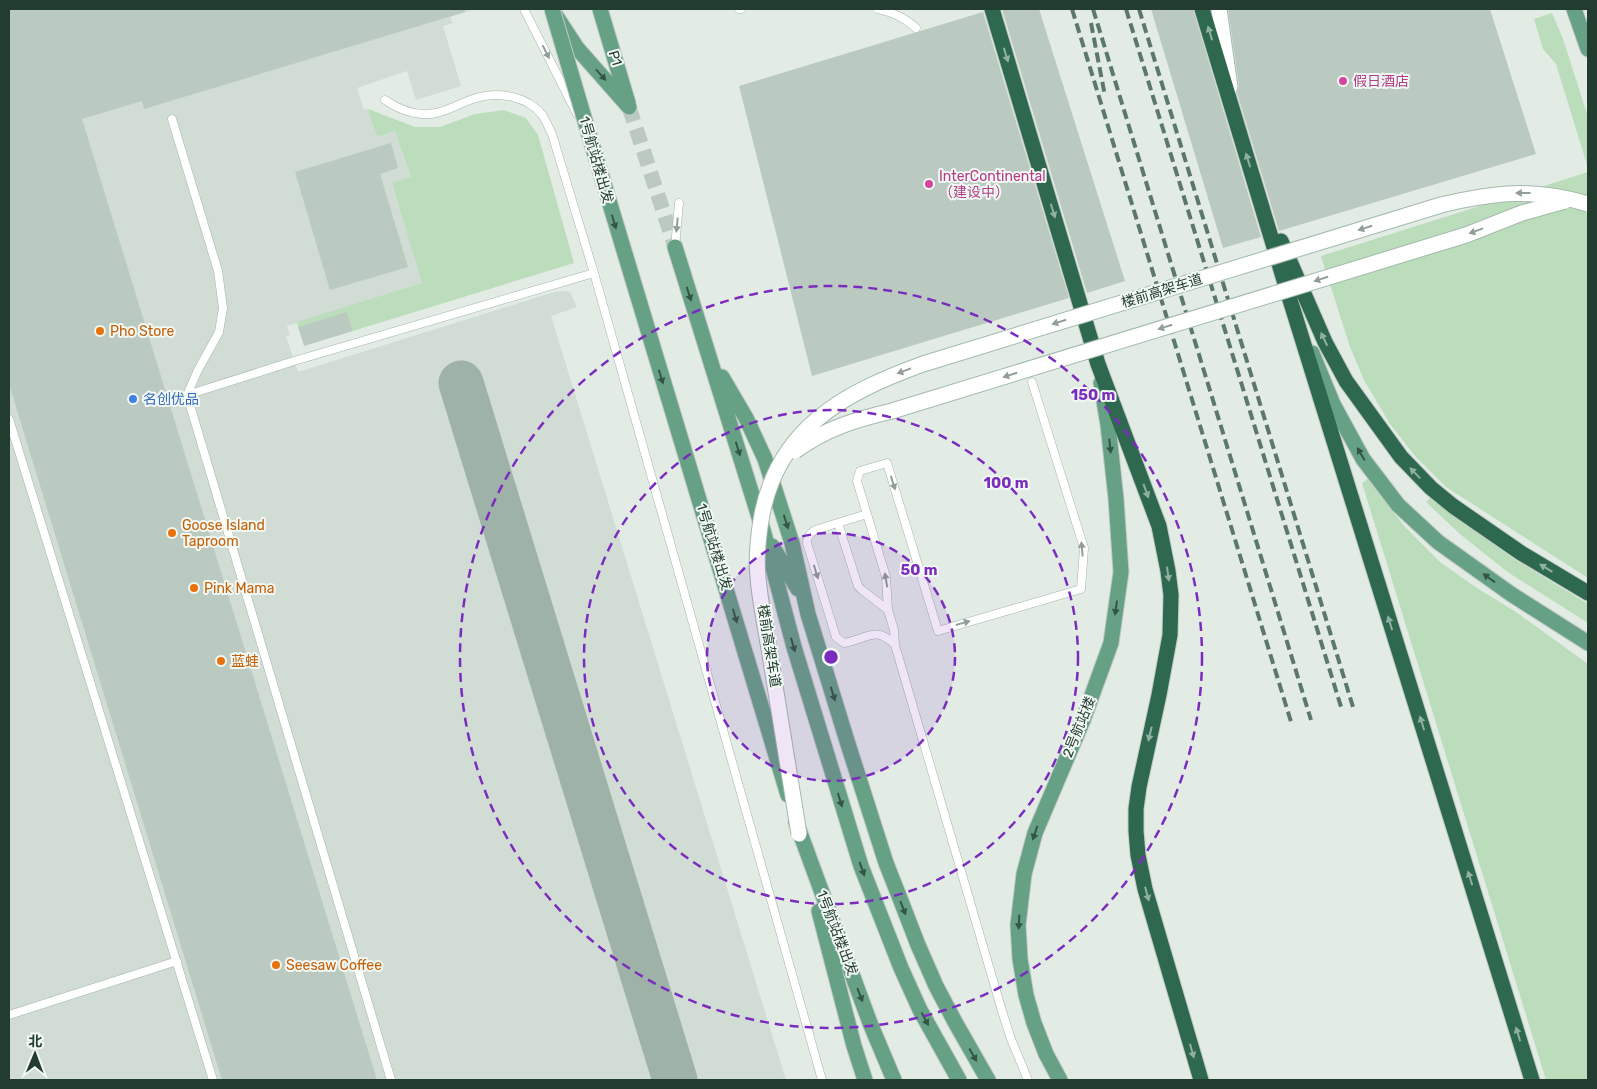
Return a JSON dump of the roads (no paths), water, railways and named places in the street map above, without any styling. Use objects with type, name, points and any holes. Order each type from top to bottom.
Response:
[{"type":"highway","points":[[992,9],[1098,364],[1159,526],[1168,570],[1171,595],[1170,635],[1139,788],[1136,809],[1136,831],[1138,855],[1145,889],[1201,1080]]},
{"type":"highway","points":[[1202,9],[1287,290],[1532,1080]]},
{"type":"highway","points":[[1254,180],[1325,342],[1346,381],[1401,457],[1431,488],[1453,506],[1521,553],[1588,593]]},
{"type":"main road","name":"1号航站楼出发","points":[[552,9],[648,334],[728,590],[799,834],[870,1023],[894,1080]]},
{"type":"main road","name":"P1","points":[[552,9],[577,48],[629,107],[600,9]]},
{"type":"main road","points":[[1574,9],[1588,49]]},
{"type":"main road","points":[[674,247],[763,530],[794,646],[861,866],[890,943],[920,1010],[960,1080]]},
{"type":"main road","points":[[1287,290],[1333,404],[1364,459],[1398,505],[1438,542],[1511,594],[1588,643]]},
{"type":"main road","points":[[708,351],[746,418],[765,459],[792,543],[808,614],[886,862],[936,986],[988,1080]]},
{"type":"main road","name":"2号航站楼","points":[[1060,1080],[1046,1054],[1026,995],[1020,959],[1018,925],[1024,874],[1034,833],[1083,720],[1111,643],[1121,572],[1109,434],[1098,364]]},
{"type":"main road","points":[[763,530],[799,592],[808,614]]},
{"type":"main road","points":[[799,834],[854,1046],[866,1080]]},
{"type":"street","points":[[1219,9],[1234,113]]},
{"type":"street","name":"楼前高架车道","points":[[799,834],[758,576],[759,531],[764,503],[781,460],[804,431],[823,414],[844,400],[891,376],[923,364],[1441,205],[1501,193],[1547,194],[1588,204]]},
{"type":"street","points":[[781,460],[828,430],[849,423],[1466,235],[1522,212],[1572,199]]},
{"type":"lane","points":[[524,9],[591,142]]},
{"type":"lane","points":[[878,9],[906,19],[916,28]]},
{"type":"lane","points":[[385,100],[397,108],[423,114],[437,113],[476,98],[496,94],[514,97],[528,104],[542,116],[552,134],[594,273],[822,1080]]},
{"type":"lane","points":[[172,119],[218,271],[223,308],[219,332],[198,370],[187,395],[391,1080]]},
{"type":"lane","points":[[674,247],[679,203]]},
{"type":"lane","points":[[187,395],[303,358],[594,273]]},
{"type":"lane","points":[[1028,1080],[1002,1011],[895,645],[894,630],[888,610],[886,577],[856,481],[860,471],[887,463],[938,631],[1080,589],[1084,548],[1032,382]]},
{"type":"lane","points":[[9,419],[213,1080]]},
{"type":"lane","points":[[867,514],[815,530],[807,538],[807,543],[836,637],[844,643],[880,634],[887,637],[895,645]]},
{"type":"lane","points":[[838,523],[858,586],[888,610]]},
{"type":"lane","points":[[9,1015],[177,961]]},
{"type":"tunnel","points":[[629,107],[675,247]]},
{"type":"railway","points":[[1072,9],[1292,725]]},
{"type":"railway","points":[[1093,9],[1311,720]]},
{"type":"railway","points":[[1126,9],[1342,710]]},
{"type":"railway","points":[[1139,9],[1353,707]]},
{"type":"railway","points":[[1091,23],[1105,96]]},
{"type":"place","name":"假日酒店","points":[[1343,81]]},
{"type":"place","name":"InterContinental （建设中）","points":[[929,184]]},
{"type":"place","name":"Pho Store","points":[[100,331]]},
{"type":"place","name":"名创优品","points":[[133,399]]},
{"type":"place","name":"Goose Island Taproom","points":[[172,533]]},
{"type":"place","name":"Pink Mama","points":[[194,588]]},
{"type":"place","name":"蓝蛙","points":[[221,661]]},
{"type":"place","name":"Seesaw Coffee","points":[[276,965]]}]
